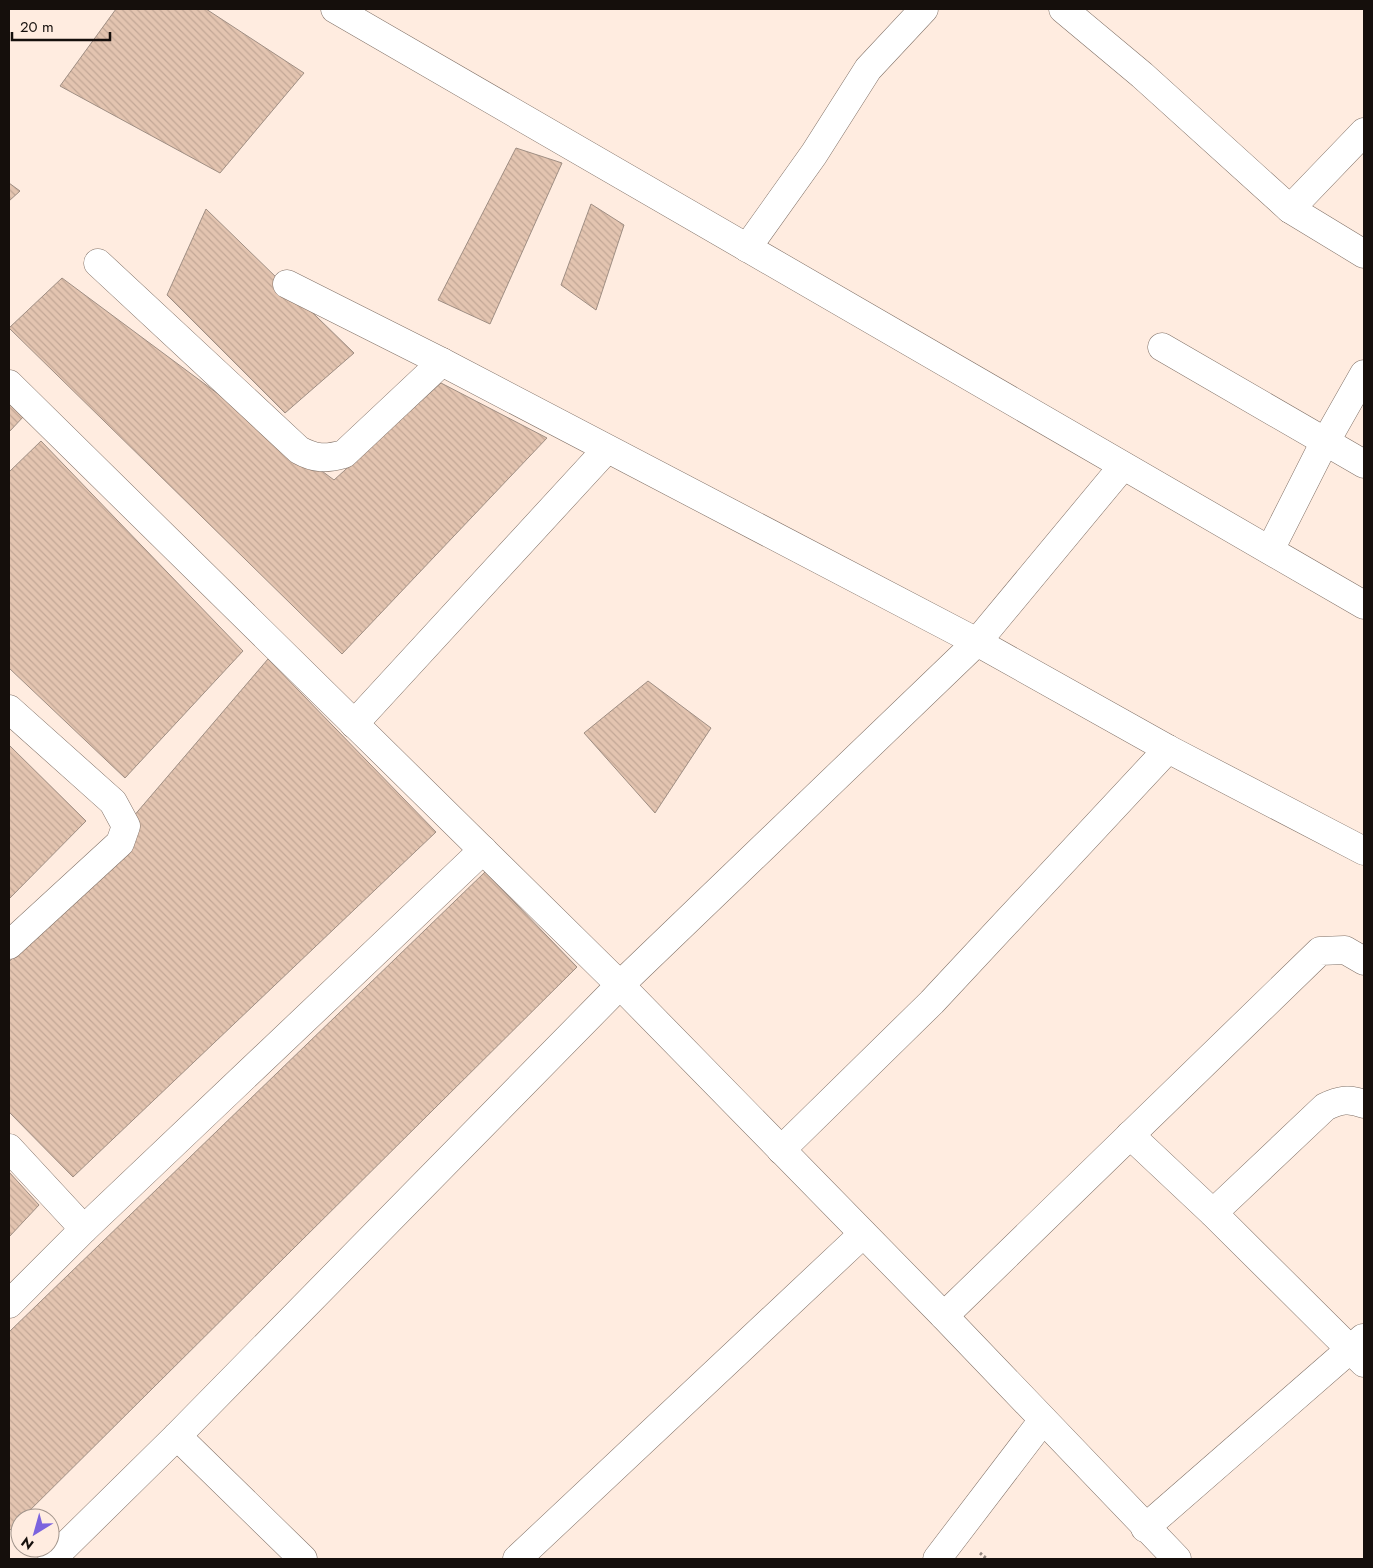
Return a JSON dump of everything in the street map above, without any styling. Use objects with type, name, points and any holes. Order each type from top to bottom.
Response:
[{"type":"street","points":[[335,9],[1364,605]]},
{"type":"street","points":[[747,248],[814,154],[868,69],[924,9]]},
{"type":"street","points":[[1063,9],[1142,75],[1290,208],[1364,254]]},
{"type":"street","points":[[1290,208],[1364,132]]},
{"type":"street","points":[[98,263],[299,450],[312,458],[329,459],[344,454],[442,362]]},
{"type":"street","points":[[287,284],[442,362],[977,642],[1168,749],[1364,851]]},
{"type":"street","points":[[1162,347],[1364,464]]},
{"type":"street","points":[[1270,550],[1364,374]]},
{"type":"street","points":[[9,384],[620,985],[944,1316],[1145,1528],[1177,1559]]},
{"type":"street","points":[[354,724],[606,449]]},
{"type":"street","points":[[52,1559],[177,1436],[620,985],[977,642],[1123,466]]},
{"type":"street","points":[[9,709],[113,802],[126,826],[120,842],[9,945]]},
{"type":"street","points":[[781,1150],[932,1002],[1168,749]]},
{"type":"street","points":[[9,1304],[84,1229],[483,850]]},
{"type":"street","points":[[944,1316],[1320,951],[1345,950],[1364,961]]},
{"type":"street","points":[[1214,1213],[1325,1107],[1338,1100],[1354,1100],[1364,1104]]},
{"type":"street","points":[[1130,1135],[1360,1350],[1145,1528]]},
{"type":"street","points":[[9,1148],[84,1229]]},
{"type":"street","points":[[517,1559],[863,1234]]},
{"type":"street","points":[[937,1559],[1043,1420]]},
{"type":"street","points":[[177,1436],[303,1559]]},
{"type":"building","points":[[116,9],[206,9],[304,73],[220,173],[60,86]]},
{"type":"building","points":[[516,148],[562,163],[490,324],[438,300]]},
{"type":"building","points":[[9,183],[20,191],[9,201]]},
{"type":"building","points":[[591,204],[624,225],[596,310],[561,285]]},
{"type":"building","points":[[206,209],[354,353],[285,413],[167,295]]},
{"type":"building","points":[[62,278],[334,480],[441,383],[547,438],[342,654],[9,328]]},
{"type":"building","points":[[9,404],[24,416],[9,432]]},
{"type":"building","points":[[41,441],[243,651],[125,778],[9,668],[9,472]]},
{"type":"building","points":[[268,659],[436,832],[73,1177],[9,1112],[9,962]]},
{"type":"building","points":[[648,681],[711,728],[655,813],[584,733]]},
{"type":"building","points":[[9,745],[86,821],[9,899]]},
{"type":"building","points":[[485,872],[577,967],[32,1508],[10,1508],[9,1531],[9,1332]]},
{"type":"building","points":[[9,1172],[39,1205],[9,1237]]}]
